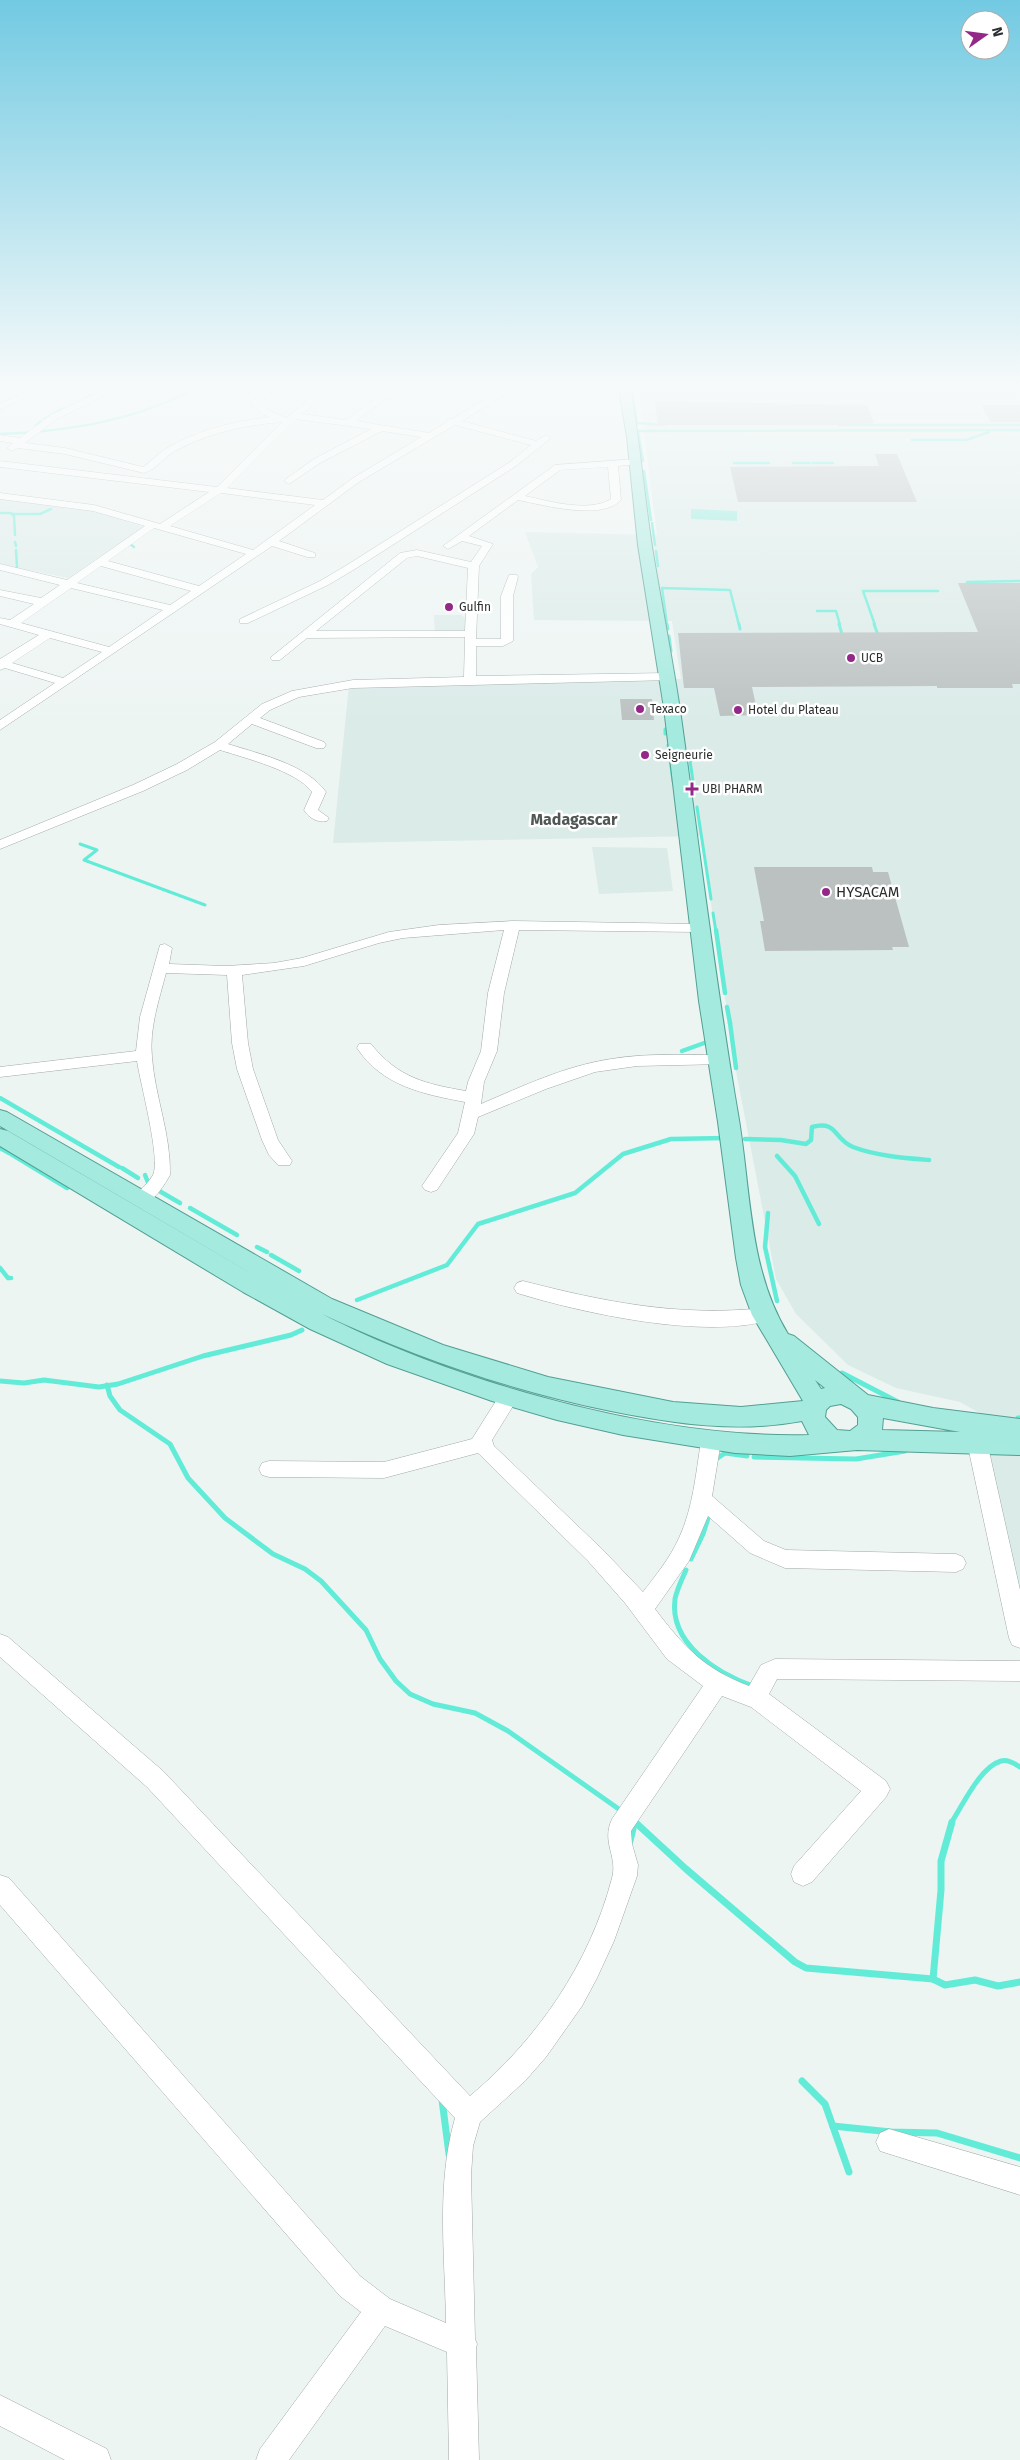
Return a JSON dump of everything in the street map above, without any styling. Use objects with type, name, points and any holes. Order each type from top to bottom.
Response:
[{"type":"main road","points":[[634,499],[645,545],[667,677],[699,928],[729,1122],[746,1258],[753,1285],[770,1325],[815,1406],[812,1417],[820,1432],[833,1439],[852,1441],[864,1436],[871,1424],[871,1418],[862,1402],[770,1325]]},
{"type":"main road","points":[[0,1117],[324,1306],[378,1331],[481,1369],[656,1421],[711,1441],[782,1447],[852,1441],[977,1442],[1020,1445]]},
{"type":"main road","points":[[0,1136],[230,1274],[320,1323],[363,1344],[415,1365],[508,1398],[656,1421],[766,1418],[815,1406],[831,1394],[841,1394],[862,1402],[933,1418],[1020,1429]]},
{"type":"street","points":[[22,499],[94,508],[254,553]]},
{"type":"street","points":[[12,624],[98,562],[204,499]]},
{"type":"street","points":[[299,499],[325,502]]},
{"type":"street","points":[[0,726],[109,650],[271,542],[330,499]]},
{"type":"street","points":[[244,621],[324,583],[458,499]]},
{"type":"street","points":[[448,546],[514,499]]},
{"type":"street","points":[[526,499],[567,506],[609,505],[616,499]]},
{"type":"street","points":[[461,537],[488,543],[474,566],[471,600],[470,680]]},
{"type":"street","points":[[271,542],[311,555]]},
{"type":"street","points":[[276,658],[357,592],[408,554],[417,553],[474,566]]},
{"type":"street","points":[[98,562],[200,590]]},
{"type":"street","points":[[0,567],[68,582],[171,609]]},
{"type":"street","points":[[304,635],[472,638],[503,643],[507,641],[507,596],[513,577]]},
{"type":"street","points":[[324,583],[357,592]]},
{"type":"street","points":[[0,592],[42,602]]},
{"type":"street","points":[[0,621],[109,650]]},
{"type":"street","points":[[1,664],[48,634]]},
{"type":"street","points":[[1,664],[63,682]]},
{"type":"street","points":[[0,844],[138,788],[182,767],[219,744],[250,719],[279,701],[324,688],[353,684],[470,680],[667,677]]},
{"type":"street","points":[[250,719],[320,745]]},
{"type":"street","points":[[219,744],[284,768],[316,787],[319,792],[311,810],[314,815],[322,818]]},
{"type":"street","points":[[431,1186],[466,1134],[476,1082],[489,1051],[496,993],[512,927]]},
{"type":"street","points":[[161,968],[234,972],[291,965],[378,939],[403,934],[512,927],[699,928]]},
{"type":"street","points":[[142,1199],[157,1183],[162,1175],[163,1167],[144,1055],[150,1015],[166,948]]},
{"type":"street","points":[[234,972],[240,1042],[245,1070],[275,1152],[284,1161]]},
{"type":"street","points":[[365,1048],[378,1065],[396,1078],[472,1106],[584,1070],[610,1064],[666,1060],[718,1060]]},
{"type":"street","points":[[0,1072],[144,1055]]},
{"type":"street","points":[[523,1288],[627,1314],[736,1320],[770,1325]]},
{"type":"street","points":[[508,1398],[482,1439],[483,1444],[595,1555],[643,1609],[675,1652],[717,1684],[755,1697],[878,1789],[803,1874]]},
{"type":"street","points":[[643,1609],[677,1561],[691,1535],[702,1499],[711,1441]]},
{"type":"street","points":[[977,1442],[1020,1638]]},
{"type":"street","points":[[269,1469],[364,1472],[384,1470],[483,1444]]},
{"type":"street","points":[[702,1499],[757,1547],[770,1555],[785,1559],[956,1563]]},
{"type":"street","points":[[0,1644],[155,1779],[469,2114]]},
{"type":"street","points":[[755,1697],[769,1672],[775,1669],[1020,1671]]},
{"type":"street","points":[[464,2460],[457,2175],[460,2146],[469,2114],[498,2092],[528,2062],[549,2035],[587,1972],[603,1940],[626,1872],[617,1837],[620,1828],[717,1684]]},
{"type":"street","points":[[0,1887],[350,2286],[380,2309],[462,2344]]},
{"type":"street","points":[[889,2142],[1020,2182]]},
{"type":"street","points":[[272,2460],[380,2309]]},
{"type":"street","points":[[0,2410],[96,2460]]},
{"type":"shaded area","points":[[0,499],[89,509],[143,527],[68,578],[0,564]]},
{"type":"shaded area","points":[[652,499],[1020,499],[1020,1649],[973,1446],[1008,1429],[960,1402],[896,1388],[848,1365],[796,1314],[776,1279],[736,1071],[701,836],[333,843],[349,685],[481,681],[681,679],[672,621],[534,620],[531,574],[538,567],[525,532],[657,535]]},
{"type":"shaded area","points":[[434,615],[461,615],[469,621],[471,632],[435,633]]},
{"type":"shaded area","points":[[592,847],[667,848],[673,891],[599,894]]},
{"type":"green space","points":[[691,509],[737,511],[737,521],[691,519]]},
{"type":"building","points":[[737,499],[916,499],[917,502],[738,502]]},
{"type":"building","name":"UCB","points":[[958,583],[1020,583],[1020,684],[1012,684],[1013,688],[937,688],[937,686],[752,687],[758,715],[720,716],[714,688],[684,688],[678,633],[978,632]]},
{"type":"building","name":"Texaco","points":[[620,699],[652,699],[654,720],[622,720]]},
{"type":"building","name":"HYSACAM","points":[[754,867],[872,867],[873,872],[888,872],[909,947],[892,947],[893,950],[765,951],[760,921],[764,921]]},
{"type":"waterway","points":[[648,499],[651,520]]},
{"type":"waterway","points":[[12,514],[40,514],[51,509]]},
{"type":"waterway","points":[[0,513],[12,514]]},
{"type":"waterway","points":[[12,514],[14,516],[15,535]]},
{"type":"waterway","points":[[652,523],[655,545]]},
{"type":"waterway","points":[[15,542],[16,546]]},
{"type":"waterway","points":[[130,544],[134,547]]},
{"type":"waterway","points":[[16,550],[17,567]]},
{"type":"waterway","points":[[656,551],[658,566]]},
{"type":"waterway","points":[[967,582],[1020,581]]},
{"type":"waterway","points":[[667,625],[662,588],[730,590],[739,625]]},
{"type":"waterway","points":[[875,625],[863,591],[938,591]]},
{"type":"waterway","points":[[817,611],[836,611],[840,625]]},
{"type":"waterway","points":[[667,624],[668,629]]},
{"type":"waterway","points":[[739,624],[740,629]]},
{"type":"waterway","points":[[839,624],[842,634]]},
{"type":"waterway","points":[[874,624],[878,635]]},
{"type":"waterway","points":[[669,636],[671,651]]},
{"type":"waterway","points":[[665,729],[665,734]]},
{"type":"waterway","points":[[668,745],[673,781]]},
{"type":"waterway","points":[[689,754],[693,781]]},
{"type":"waterway","points":[[697,807],[711,899]]},
{"type":"waterway","points":[[80,844],[97,850],[84,860],[205,905]]},
{"type":"waterway","points":[[713,913],[716,932]]},
{"type":"waterway","points":[[716,930],[725,993]]},
{"type":"waterway","points":[[727,1007],[736,1068]]},
{"type":"waterway","points":[[682,1051],[707,1042]]},
{"type":"waterway","points":[[0,1098],[119,1167]]},
{"type":"waterway","points":[[745,1139],[781,1140],[806,1144],[811,1140],[812,1127],[827,1126],[853,1147],[871,1153],[929,1160]]},
{"type":"waterway","points":[[357,1300],[447,1265],[478,1224],[575,1193],[623,1154],[671,1139],[725,1138]]},
{"type":"waterway","points":[[0,1148],[9,1153]]},
{"type":"waterway","points":[[11,1154],[67,1188]]},
{"type":"waterway","points":[[777,1156],[795,1176],[819,1224]]},
{"type":"waterway","points":[[122,1168],[138,1178]]},
{"type":"waterway","points":[[145,1175],[149,1185],[180,1203]]},
{"type":"waterway","points":[[190,1208],[237,1235]]},
{"type":"waterway","points":[[768,1213],[765,1247],[777,1301]]},
{"type":"waterway","points":[[257,1247],[267,1252]]},
{"type":"waterway","points":[[271,1255],[299,1271]]},
{"type":"waterway","points":[[0,1268],[8,1278],[11,1278]]},
{"type":"waterway","points":[[107,1386],[118,1384],[203,1356],[291,1335],[302,1330]]},
{"type":"waterway","points":[[842,1373],[898,1402]]},
{"type":"waterway","points":[[0,1381],[24,1383],[44,1380],[99,1387],[107,1386]]},
{"type":"waterway","points":[[107,1386],[110,1396],[120,1410],[170,1444],[188,1478],[225,1518],[273,1554],[305,1569],[321,1581],[366,1630],[380,1659],[396,1681],[410,1694],[433,1704],[475,1713],[508,1731],[623,1812]]},
{"type":"waterway","points":[[754,1457],[856,1459],[905,1451]]},
{"type":"waterway","points":[[716,1459],[725,1453],[747,1456]]},
{"type":"waterway","points":[[691,1559],[703,1534],[710,1512]]},
{"type":"waterway","points":[[686,1570],[675,1599],[675,1615],[680,1630],[688,1643],[711,1665],[725,1674],[753,1686]]},
{"type":"waterway","points":[[951,1823],[979,1779],[993,1765],[1006,1761],[1020,1767]]},
{"type":"waterway","points":[[635,1822],[686,1869],[795,1962],[806,1968],[933,1979]]},
{"type":"waterway","points":[[933,1979],[941,1890],[941,1861],[952,1822]]},
{"type":"waterway","points":[[630,1841],[633,1829]]},
{"type":"waterway","points":[[933,1979],[945,1985],[975,1980],[998,1986],[1020,1982]]},
{"type":"waterway","points":[[802,2081],[825,2104],[849,2172]]},
{"type":"waterway","points":[[442,2100],[449,2154]]},
{"type":"waterway","points":[[833,2126],[891,2132],[937,2133],[1020,2158]]},
{"type":"place","name":"Gulfin","points":[[449,607]]},
{"type":"place","name":"UCB","points":[[851,658]]},
{"type":"place","name":"Texaco","points":[[640,709]]},
{"type":"place","name":"Hotel du Plateau","points":[[738,710]]},
{"type":"place","name":"Seigneurie","points":[[645,755]]},
{"type":"place","name":"UBI PHARM","points":[[692,789]]},
{"type":"place","name":"HYSACAM","points":[[826,892]]},
{"type":"district","name":"Madagascar","points":[[574,819]]}]
